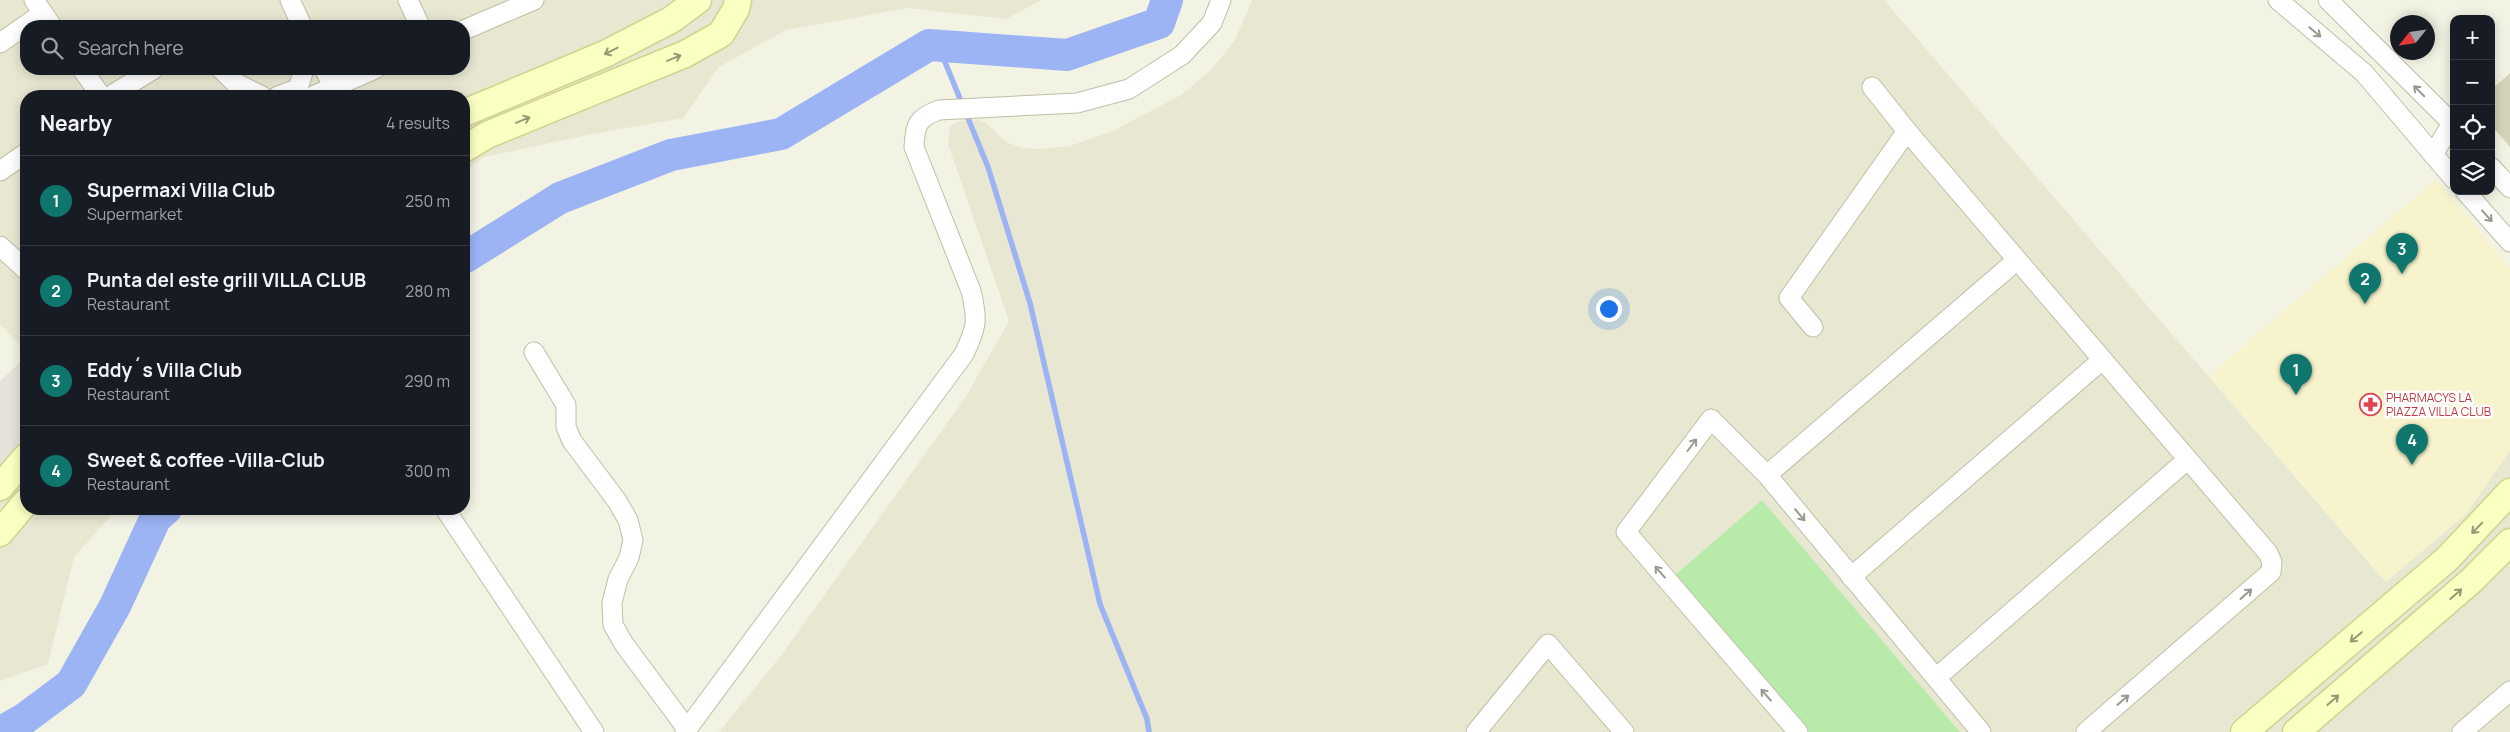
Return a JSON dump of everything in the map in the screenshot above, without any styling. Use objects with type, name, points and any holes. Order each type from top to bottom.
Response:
[{"type":"street","points":[[290,0],[299,20]]},
{"type":"street","points":[[408,0],[417,20]]},
{"type":"street","points":[[470,27],[532,0]]},
{"type":"street","points":[[487,135],[483,124],[473,108],[605,54],[671,20],[698,0]]},
{"type":"street","points":[[470,145],[487,135],[685,54],[721,34],[736,9],[738,0]]},
{"type":"street","points":[[534,352],[566,405],[566,427],[572,441],[617,501],[628,520],[633,540],[629,558],[618,579],[612,603],[613,625],[624,644],[686,730],[964,354],[974,332],[976,316],[971,291],[914,147],[915,129],[924,116],[939,110],[1077,103],[1129,88],[1182,55],[1212,23],[1221,0]]},
{"type":"street","points":[[2278,0],[2364,73],[2450,174]]},
{"type":"street","points":[[2328,0],[2450,121]]},
{"type":"street","points":[[33,20],[43,13]]},
{"type":"street","points":[[0,42],[20,29]]},
{"type":"street","points":[[86,75],[98,90]]},
{"type":"street","points":[[120,90],[144,75]]},
{"type":"street","points":[[304,75],[304,90]]},
{"type":"street","points":[[327,75],[334,87]]},
{"type":"street","points":[[323,90],[361,75]]},
{"type":"street","points":[[229,82],[248,90]]},
{"type":"street","points":[[1872,87],[2016,260],[2268,553],[2272,562],[2271,572],[2086,732]]},
{"type":"street","points":[[2433,155],[2450,129]]},
{"type":"street","points":[[1813,327],[1789,298],[1907,131]]},
{"type":"street","points":[[0,171],[20,157]]},
{"type":"street","points":[[2495,171],[2510,188]]},
{"type":"street","points":[[2469,195],[2510,242]]},
{"type":"street","points":[[0,246],[20,264]]},
{"type":"street","points":[[1767,475],[2016,260]]},
{"type":"street","points":[[1851,577],[2102,360]]},
{"type":"street","points":[[1798,732],[1626,532],[1711,419],[1767,475],[1981,732]]},
{"type":"street","points":[[1936,678],[2187,460]]},
{"type":"street","points":[[0,487],[20,464]]},
{"type":"street","points":[[2244,732],[2447,559],[2510,492]]},
{"type":"street","points":[[0,533],[20,509]]},
{"type":"street","points":[[449,515],[594,732]]},
{"type":"street","points":[[2296,732],[2472,580],[2510,542]]},
{"type":"street","points":[[1476,732],[1548,644],[1624,732]]},
{"type":"street","points":[[2462,732],[2510,691]]},
{"type":"shaded area","points":[[0,0],[1041,0],[1006,19],[908,8],[786,30],[719,67],[683,118],[592,134],[484,157],[470,168],[470,90],[20,90],[20,346],[0,324]]},
{"type":"shaded area","points":[[1252,0],[1884,0],[2383,579],[2466,506],[2510,446],[2510,732],[719,732],[783,653],[965,398],[1009,321],[948,144],[950,126],[960,121],[978,120],[987,124],[1006,142],[1022,148],[1040,149],[1070,146],[1113,131],[1181,95],[1210,71],[1235,40]]},
{"type":"shaded area","points":[[2436,179],[2510,268],[2510,451],[2466,514],[2386,582],[2209,376]]},
{"type":"shaded area","points":[[20,363],[20,442],[0,467],[0,381]]},
{"type":"shaded area","points":[[20,399],[20,515],[112,515],[74,557],[48,664],[0,681],[0,408]]},
{"type":"green space","points":[[1762,500],[1960,732],[1809,732],[1675,575]]},
{"type":"building","points":[[2510,73],[2510,147],[2495,130],[2495,86]]},
{"type":"waterway","points":[[470,254],[560,198],[671,155],[781,134],[929,45],[1067,55],[1159,23],[1167,0]]},
{"type":"waterway","points":[[938,45],[988,167],[1030,303],[1100,604],[1147,719],[1149,732]]},
{"type":"waterway","points":[[1,732],[24,719],[71,684],[115,606],[155,519],[159,515]]},
{"type":"place","name":"Eddy´s Villa Club","points":[[2402,274]]},
{"type":"place","name":"Punta del este grill VILLA CLUB","points":[[2365,304]]},
{"type":"place","name":"Supermaxi Villa Club","points":[[2296,395]]},
{"type":"place","name":"PHARMACYS LA PIAZZA VILLA CLUB","points":[[2370,404]]},
{"type":"place","name":"Sweet & coffee -Villa-Club","points":[[2412,465]]}]
